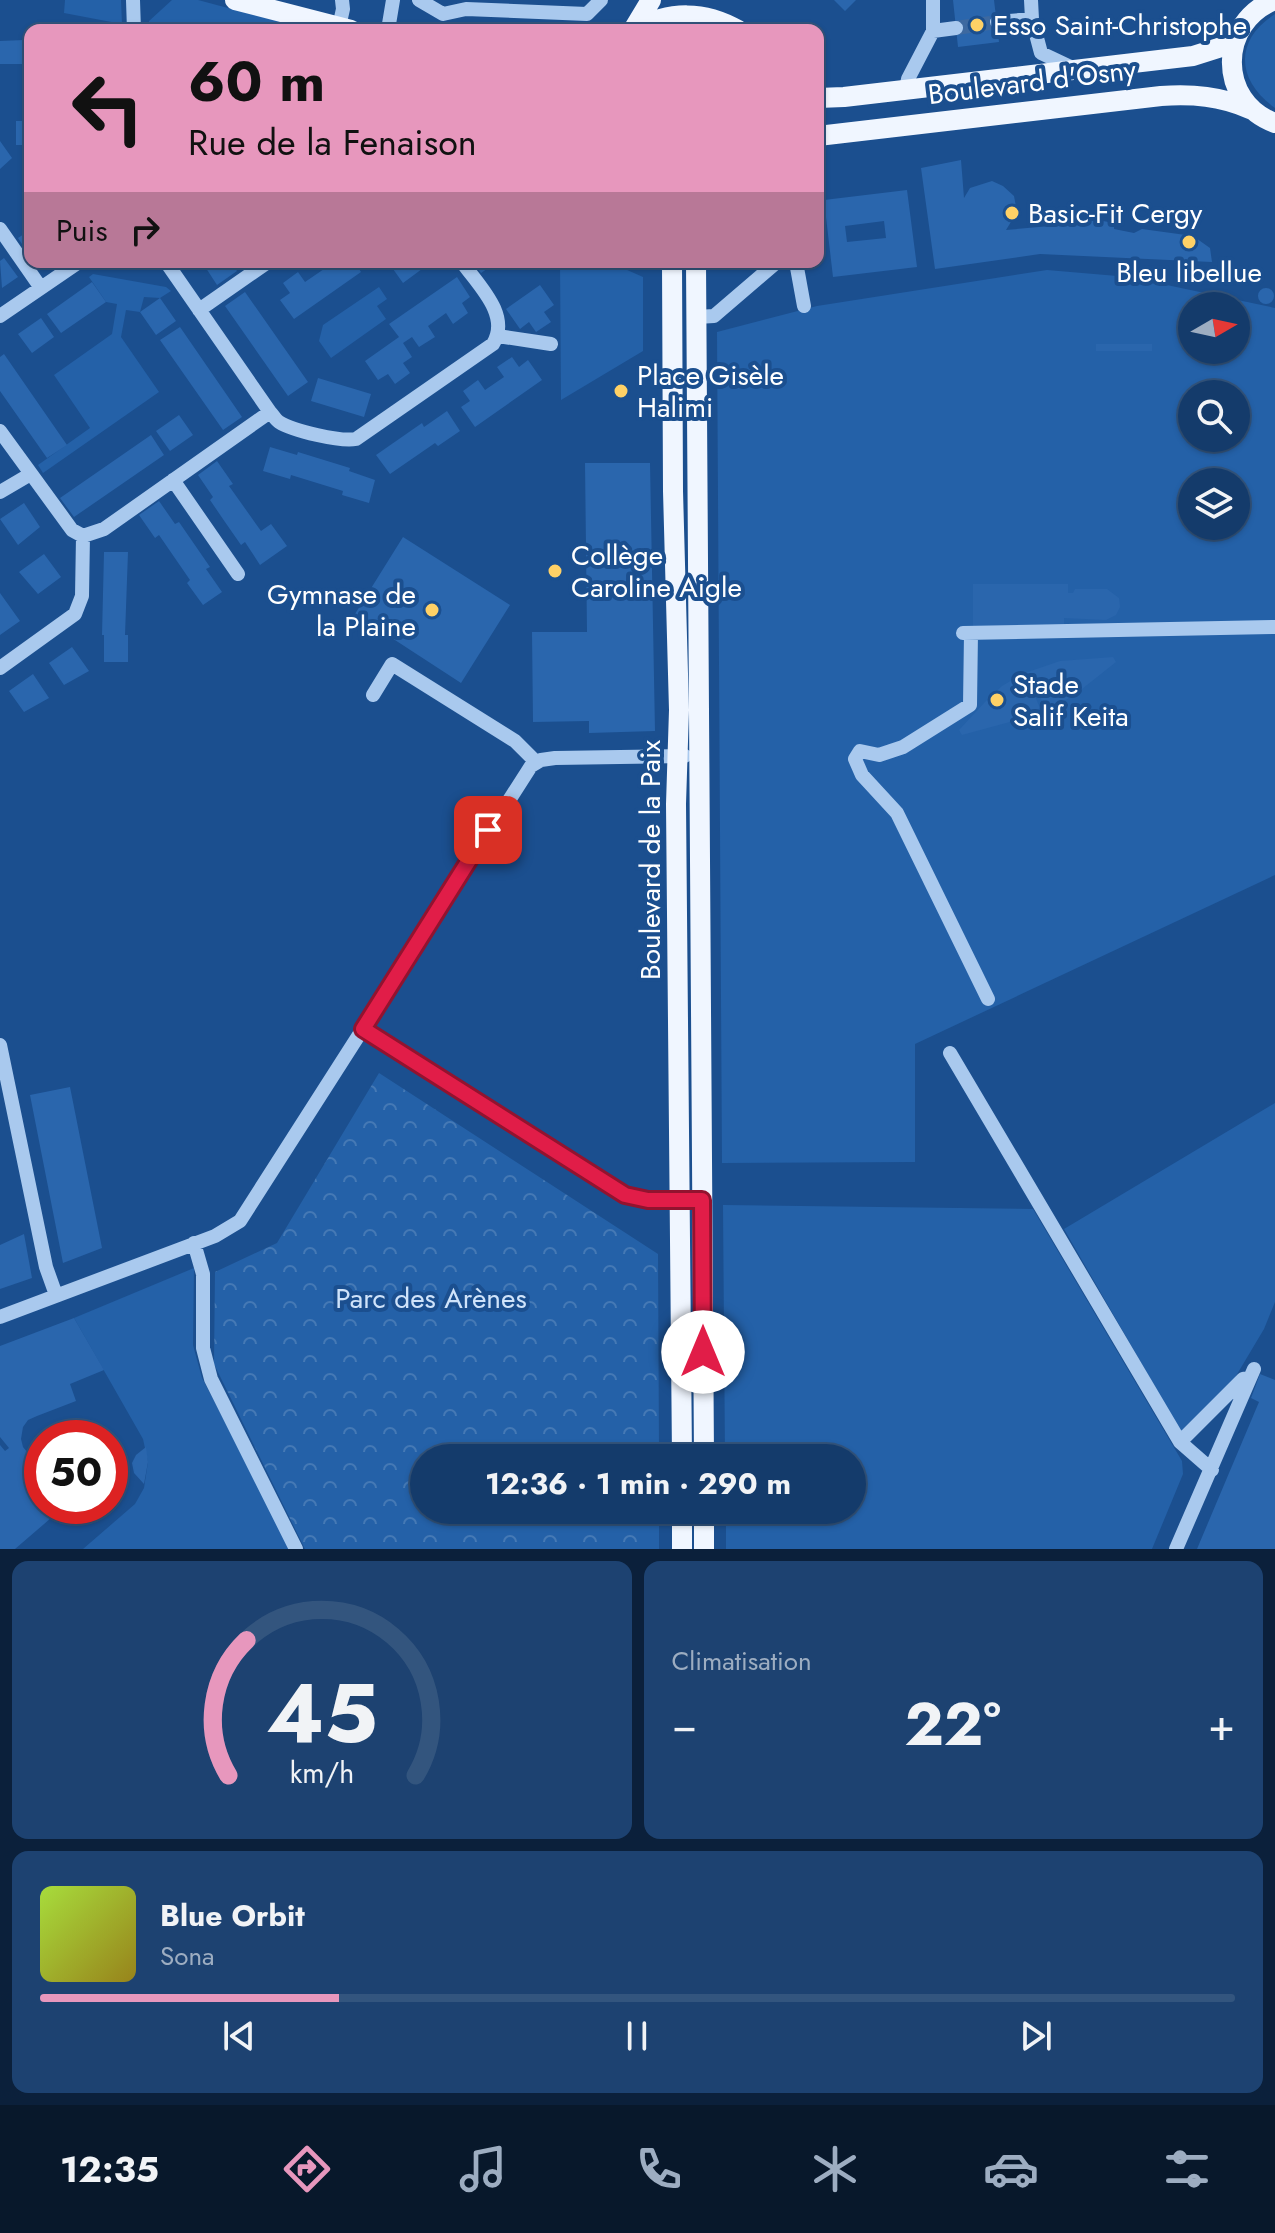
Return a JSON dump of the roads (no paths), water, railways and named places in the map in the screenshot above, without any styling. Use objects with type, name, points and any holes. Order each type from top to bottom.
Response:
[{"type":"main road","points":[[235,0],[329,24]]},
{"type":"main road","points":[[637,24],[651,0]]},
{"type":"main road","points":[[707,0],[728,24]]},
{"type":"main road","points":[[1250,109],[1238,92],[1232,73],[1234,43],[1247,19],[1273,1]]},
{"type":"main road","points":[[648,24],[676,15],[697,15],[724,24]]},
{"type":"main road","name":"Boulevard d'Osny","points":[[824,98],[1193,56],[1234,43]]},
{"type":"main road","name":"Boulevard d'Osny","points":[[824,135],[1172,95],[1221,98],[1275,123]]},
{"type":"main road","name":"Boulevard de la Paix","points":[[672,268],[673,491],[679,710],[682,1444]]},
{"type":"main road","name":"Boulevard de la Paix","points":[[696,268],[704,1444]]},
{"type":"main road","points":[[682,1524],[682,1549]]},
{"type":"main road","points":[[704,1524],[704,1549]]},
{"type":"street","points":[[133,0],[134,24]]},
{"type":"street","points":[[342,0],[345,24]]},
{"type":"street","points":[[389,24],[393,0]]},
{"type":"street","points":[[419,0],[443,14],[466,9],[587,14],[601,0]]},
{"type":"street","points":[[906,89],[908,79],[933,31],[933,0]]},
{"type":"street","points":[[1031,0],[1032,19],[1041,53],[1077,70]]},
{"type":"street","points":[[997,22],[1032,19]]},
{"type":"street","points":[[933,31],[956,28]]},
{"type":"street","points":[[0,229],[24,264]]},
{"type":"street","points":[[27,268],[41,288]]},
{"type":"street","points":[[0,316],[70,268]]},
{"type":"street","points":[[170,268],[278,421],[337,439],[356,439],[493,344],[499,326],[496,312],[466,268]]},
{"type":"street","points":[[199,310],[259,268]]},
{"type":"street","points":[[697,317],[714,316],[770,268]]},
{"type":"street","points":[[797,268],[804,306]]},
{"type":"street","points":[[498,336],[551,344]]},
{"type":"street","points":[[0,431],[29,475],[72,530],[83,536],[104,529],[270,412]]},
{"type":"street","points":[[0,492],[29,475]]},
{"type":"street","points":[[173,480],[238,574]]},
{"type":"street","points":[[0,668],[75,614],[82,596],[83,536]]},
{"type":"street","points":[[988,999],[897,813],[862,775],[855,759],[860,751],[879,755],[903,747],[970,705],[966,633],[1275,627]]},
{"type":"street","points":[[373,695],[392,664],[515,741],[536,762]]},
{"type":"street","points":[[0,1317],[224,1232],[245,1216],[522,777],[536,762],[555,758],[699,757]]},
{"type":"street","points":[[363,1029],[625,1195],[640,1199],[702,1200]]},
{"type":"street","points":[[0,1045],[46,1267],[56,1295]]},
{"type":"street","points":[[950,1053],[1180,1442],[1212,1470]]},
{"type":"street","points":[[194,1243],[203,1274],[203,1348],[211,1379],[296,1549]]},
{"type":"street","points":[[1176,1549],[1252,1373],[1180,1442]]},
{"type":"tunnel","points":[[956,28],[997,22]]},
{"type":"place","name":"Esso Saint-Christophe","points":[[977,25]]},
{"type":"place","name":"Basic-Fit Cergy","points":[[1012,213]]},
{"type":"place","name":"Bleu libellue","points":[[1189,242]]},
{"type":"place","name":"Place Gisèle Halimi","points":[[621,391]]},
{"type":"place","name":"Collège Caroline Aigle","points":[[555,571]]},
{"type":"place","name":"Gymnase de la Plaine","points":[[432,610]]},
{"type":"place","name":"Stade Salif Keita","points":[[997,700]]},
{"type":"park label","name":"Parc des Arènes","points":[[431,1298]]}]
